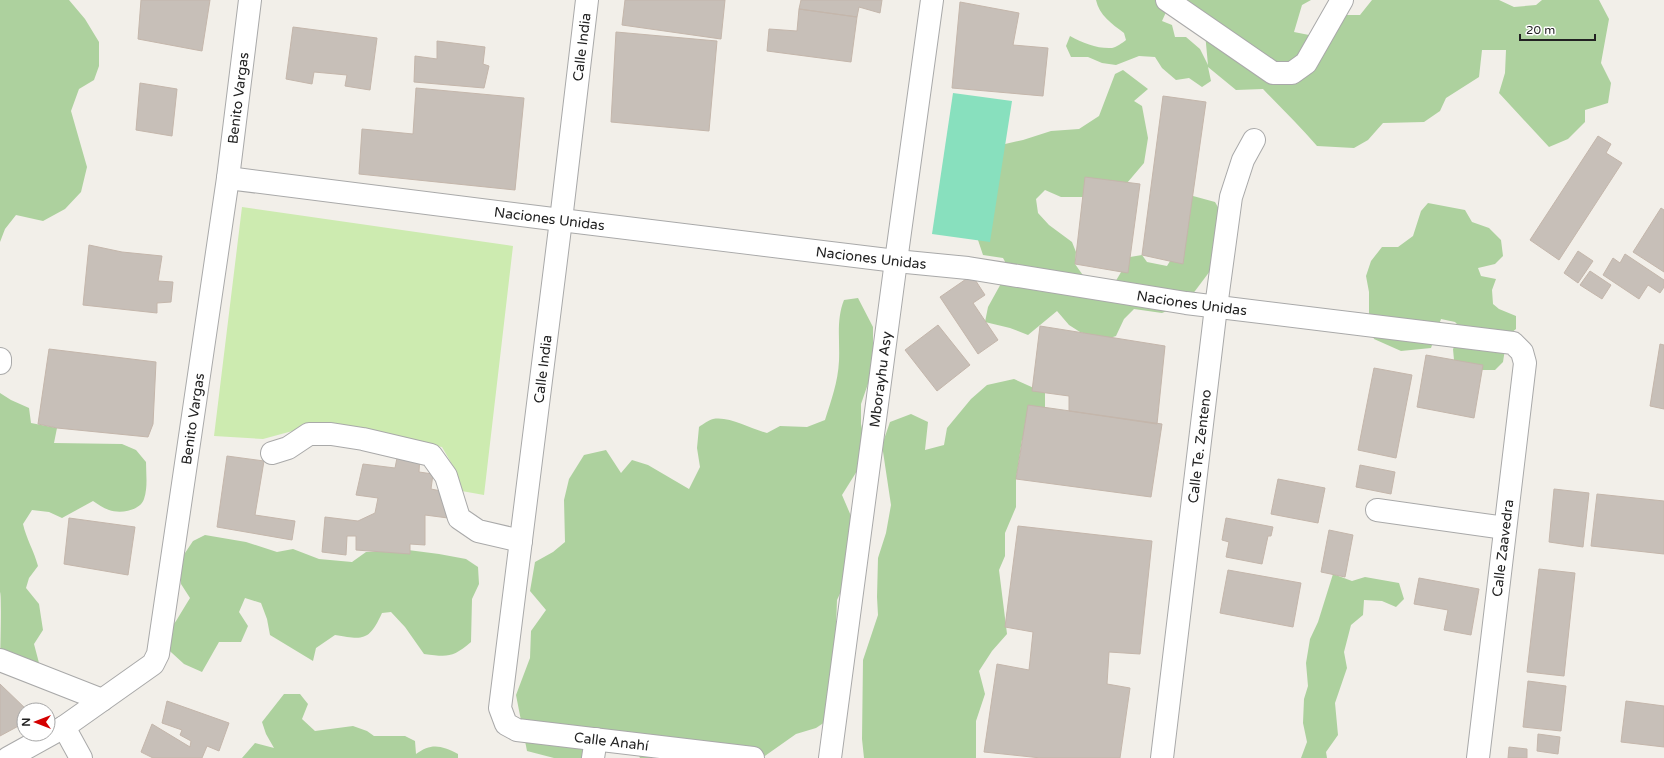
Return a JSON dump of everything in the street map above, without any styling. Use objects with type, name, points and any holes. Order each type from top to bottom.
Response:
[{"type":"street","name":"Benito Vargas","points":[[8,758],[64,727],[152,664],[158,654],[228,178],[250,0]]},
{"type":"street","name":"Calle India","points":[[517,730],[506,724],[500,708],[587,0]]},
{"type":"street","name":"Mborayhu Asy","points":[[830,758],[932,0]]},
{"type":"street","points":[[1166,0],[1273,73],[1292,73],[1306,63],[1342,0]]},
{"type":"street","name":"Calle Te. Zenteno","points":[[1162,758],[1216,307],[1231,197],[1243,160],[1254,140]]},
{"type":"street","name":"Naciones Unidas","points":[[228,178],[896,261],[1005,273],[1216,307],[1513,343]]},
{"type":"street","name":"Calle Zaavedra","points":[[1478,758],[1525,363],[1522,352],[1513,343]]},
{"type":"street","points":[[272,453],[288,448],[309,434],[331,434],[363,439],[431,454],[446,476],[459,518],[478,531],[521,541]]},
{"type":"street","points":[[1377,510],[1505,528]]},
{"type":"street","points":[[0,660],[102,700]]},
{"type":"street","points":[[64,727],[81,758]]},
{"type":"street","name":"Calle Anahí","points":[[517,730],[594,748],[753,758]]},
{"type":"green space","points":[[0,0],[69,0],[85,19],[99,42],[99,66],[94,80],[79,89],[71,111],[87,167],[81,192],[65,209],[43,221],[16,215],[5,229],[0,242]]},
{"type":"green space","points":[[1096,0],[1166,0],[1167,10],[1162,21],[1172,25],[1175,37],[1186,37],[1200,49],[1208,65],[1205,33],[1182,0],[1311,0],[1302,5],[1294,32],[1319,37],[1332,15],[1360,15],[1372,0],[1499,0],[1514,7],[1536,5],[1542,0],[1599,0],[1609,19],[1601,63],[1611,83],[1608,103],[1585,110],[1585,122],[1568,139],[1549,147],[1499,93],[1505,73],[1506,50],[1482,50],[1479,77],[1446,98],[1440,111],[1424,122],[1383,123],[1368,140],[1354,148],[1317,146],[1263,89],[1236,90],[1208,67],[1211,81],[1202,87],[1189,78],[1176,80],[1162,68],[1155,57],[1139,56],[1116,65],[1102,63],[1088,57],[1071,57],[1066,46],[1070,36],[1101,48],[1116,47],[1126,40],[1124,33],[1103,15]]},
{"type":"green space","points":[[1123,70],[1148,89],[1134,101],[1142,106],[1148,138],[1144,163],[1127,183],[1097,189],[1083,197],[1061,197],[1045,190],[1036,199],[1038,213],[1049,225],[1072,242],[1076,252],[1075,264],[1087,281],[1114,284],[1130,257],[1142,255],[1147,262],[1167,266],[1181,243],[1183,205],[1193,196],[1215,202],[1219,209],[1210,271],[1186,303],[1162,313],[1134,309],[1124,319],[1116,336],[1104,340],[1080,332],[1069,325],[1057,311],[1028,335],[1010,328],[985,322],[988,307],[1009,269],[1003,258],[983,255],[978,240],[978,209],[986,163],[1005,144],[1051,131],[1079,129],[1099,116],[1115,74]]},
{"type":"green space","points":[[953,93],[1012,101],[990,242],[932,234]]},
{"type":"green space","points":[[1428,203],[1465,210],[1472,222],[1489,228],[1501,240],[1503,256],[1495,264],[1478,268],[1481,276],[1496,279],[1492,290],[1493,304],[1499,309],[1516,316],[1516,329],[1507,336],[1503,362],[1495,370],[1470,370],[1454,360],[1453,349],[1464,331],[1455,322],[1441,319],[1431,348],[1401,351],[1374,339],[1369,325],[1369,292],[1366,276],[1371,261],[1382,247],[1398,247],[1413,236],[1421,211]]},
{"type":"green space","points":[[242,207],[513,246],[484,495],[456,490],[457,473],[442,447],[311,426],[263,439],[214,436]]},
{"type":"green space","points":[[858,298],[873,327],[873,350],[870,378],[861,404],[861,424],[864,439],[857,471],[842,495],[854,523],[845,583],[837,600],[836,627],[844,653],[828,720],[816,728],[796,734],[762,758],[640,758],[633,743],[611,734],[586,758],[554,758],[527,751],[516,695],[530,658],[531,631],[546,610],[530,591],[535,562],[553,552],[565,542],[564,500],[569,479],[584,455],[606,450],[621,473],[632,460],[648,465],[689,489],[700,467],[697,448],[699,427],[710,420],[726,419],[767,433],[780,426],[807,427],[825,420],[837,376],[839,323],[844,300]]},
{"type":"green space","points":[[1014,379],[1045,393],[1045,432],[1022,440],[1016,479],[1016,507],[1005,533],[1005,556],[999,570],[1007,634],[992,651],[979,671],[985,694],[976,721],[976,758],[864,758],[862,739],[863,660],[878,615],[878,558],[886,533],[891,505],[882,445],[890,422],[911,414],[928,422],[925,450],[944,445],[947,428],[971,399],[987,385]]},
{"type":"green space","points":[[0,393],[29,408],[31,423],[57,428],[54,443],[122,444],[136,450],[146,462],[146,490],[142,503],[134,509],[119,512],[109,510],[93,501],[62,518],[49,512],[32,510],[23,524],[38,566],[29,578],[26,588],[39,604],[43,630],[34,644],[39,663],[0,670],[1,596]]},
{"type":"green space","points":[[205,535],[246,542],[277,552],[293,549],[319,559],[352,562],[366,552],[408,550],[466,559],[478,567],[479,584],[472,599],[471,642],[454,654],[439,656],[424,654],[405,627],[391,612],[382,613],[369,634],[359,638],[335,635],[316,648],[313,661],[270,635],[267,619],[261,603],[245,598],[239,612],[248,626],[241,642],[219,642],[202,672],[184,664],[160,642],[176,621],[190,598],[181,584],[181,559],[193,541]]},
{"type":"green space","points":[[1333,574],[1352,581],[1365,577],[1399,583],[1404,599],[1396,607],[1382,601],[1364,600],[1363,615],[1351,625],[1344,652],[1347,668],[1335,703],[1338,735],[1326,752],[1327,758],[1301,758],[1307,742],[1303,723],[1304,699],[1308,686],[1306,663],[1310,639],[1318,622]]},
{"type":"green space","points":[[284,694],[300,694],[308,704],[302,719],[315,731],[353,726],[367,731],[374,736],[405,736],[415,741],[416,754],[426,748],[436,746],[458,754],[458,758],[242,758],[255,743],[274,748],[266,734],[262,722]]},
{"type":"building","points":[[141,0],[210,0],[202,51],[138,39]]},
{"type":"building","points":[[625,0],[725,0],[721,39],[622,25]]},
{"type":"building","points":[[801,0],[882,0],[880,13],[859,7],[857,17],[799,9]]},
{"type":"building","points":[[960,2],[1019,13],[1013,45],[1048,48],[1043,96],[952,88]]},
{"type":"building","points":[[799,9],[857,17],[851,62],[767,51],[769,29],[797,31]]},
{"type":"building","points":[[293,27],[377,38],[370,90],[345,86],[347,75],[314,72],[312,84],[286,79]]},
{"type":"building","points":[[616,32],[717,41],[709,131],[611,122]]},
{"type":"building","points":[[437,41],[485,47],[483,64],[489,66],[484,88],[414,82],[415,56],[437,59]]},
{"type":"building","points":[[140,83],[177,89],[172,136],[136,130]]},
{"type":"building","points":[[416,88],[524,98],[515,190],[359,174],[362,129],[413,134]]},
{"type":"building","points":[[1163,96],[1206,102],[1183,264],[1142,255]]},
{"type":"building","points":[[1598,136],[1611,144],[1606,153],[1622,163],[1559,260],[1530,240]]},
{"type":"building","points":[[1085,177],[1140,184],[1128,273],[1075,264]]},
{"type":"building","points":[[1661,208],[1664,210],[1664,272],[1633,252]]},
{"type":"building","points":[[89,245],[122,252],[162,256],[158,281],[173,282],[171,302],[157,303],[157,313],[83,305]]},
{"type":"building","points":[[1578,251],[1593,261],[1578,283],[1564,273]]},
{"type":"building","points":[[1625,254],[1664,280],[1664,287],[1660,293],[1648,285],[1639,299],[1603,275],[1613,258],[1620,263]]},
{"type":"building","points":[[1590,271],[1611,285],[1602,299],[1580,285]]},
{"type":"building","points":[[972,275],[985,295],[973,303],[998,340],[978,354],[940,297]]},
{"type":"building","points":[[938,325],[970,365],[937,391],[905,350]]},
{"type":"building","points":[[1040,326],[1165,346],[1157,424],[1069,411],[1069,396],[1032,391]]},
{"type":"building","points":[[1660,344],[1664,345],[1664,409],[1650,406]]},
{"type":"building","points":[[49,349],[156,362],[153,424],[148,437],[57,428],[38,424]]},
{"type":"building","points":[[1426,355],[1483,365],[1474,418],[1417,407]]},
{"type":"building","points":[[1374,368],[1412,375],[1396,458],[1358,450]]},
{"type":"building","points":[[1028,405],[1162,424],[1151,497],[1016,479]]},
{"type":"building","points":[[398,453],[420,455],[419,472],[433,474],[431,489],[451,493],[448,518],[425,515],[425,545],[410,544],[410,554],[356,550],[356,536],[347,536],[346,555],[322,552],[325,517],[358,521],[375,513],[378,498],[356,495],[363,464],[395,468]]},
{"type":"building","points":[[227,456],[264,461],[255,515],[295,521],[292,540],[217,527]]},
{"type":"building","points":[[1360,465],[1395,472],[1391,494],[1356,487]]},
{"type":"building","points":[[1278,479],[1325,488],[1318,523],[1271,514]]},
{"type":"building","points":[[1554,489],[1589,493],[1583,547],[1549,542]]},
{"type":"building","points":[[1597,494],[1664,501],[1664,554],[1591,546]]},
{"type":"building","points":[[69,518],[135,527],[128,575],[64,564]]},
{"type":"building","points":[[1226,518],[1273,527],[1271,536],[1268,536],[1262,564],[1226,557],[1229,542],[1222,540]]},
{"type":"building","points":[[1018,526],[1152,541],[1140,654],[1109,652],[1107,684],[1130,688],[1120,758],[1041,758],[984,752],[997,664],[1029,670],[1033,632],[1005,627]]},
{"type":"building","points":[[1329,530],[1353,535],[1345,577],[1321,572]]},
{"type":"building","points":[[1539,569],[1575,573],[1564,676],[1527,672]]},
{"type":"building","points":[[1228,570],[1301,583],[1293,627],[1220,613]]},
{"type":"building","points":[[1419,578],[1479,589],[1471,635],[1444,630],[1448,610],[1414,604]]},
{"type":"building","points":[[1528,681],[1566,686],[1561,731],[1523,727]]},
{"type":"building","points":[[0,684],[19,702],[16,702],[16,727],[0,736]]},
{"type":"building","points":[[167,701],[229,723],[219,751],[207,746],[202,758],[153,758],[141,752],[152,724],[190,747],[191,741],[180,735],[182,730],[162,723]]},
{"type":"building","points":[[1626,701],[1664,706],[1664,747],[1621,742]]},
{"type":"building","points":[[1538,734],[1560,737],[1558,754],[1537,751]]},
{"type":"building","points":[[1509,747],[1527,749],[1527,758],[1508,758]]}]
